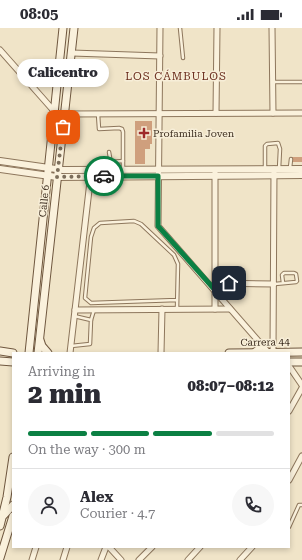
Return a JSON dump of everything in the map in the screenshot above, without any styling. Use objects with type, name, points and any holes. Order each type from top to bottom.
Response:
[{"type":"main road","name":"Calle 6","points":[[29,352],[47,172],[64,28]]},
{"type":"main road","name":"Calle 6","points":[[38,352],[74,28]]},
{"type":"main road","points":[[52,128],[65,111],[57,87]]},
{"type":"main road","points":[[39,338],[42,346],[47,352]]},
{"type":"main road","points":[[255,352],[259,349],[261,344]]},
{"type":"main road","points":[[0,351],[12,353]]},
{"type":"main road","name":"Carrera 44","points":[[255,352],[302,352]]},
{"type":"main road","points":[[0,361],[12,362]]},
{"type":"main road","name":"Carrera 44","points":[[290,362],[302,362]]},
{"type":"main road","points":[[0,526],[4,515],[12,463]]},
{"type":"main road","points":[[4,515],[12,506]]},
{"type":"main road","points":[[0,558],[12,519]]},
{"type":"street","points":[[160,28],[158,226],[261,344],[270,352]]},
{"type":"street","points":[[216,113],[217,28]]},
{"type":"street","points":[[272,28],[273,113]]},
{"type":"street","points":[[0,50],[54,111]]},
{"type":"street","points":[[72,53],[160,56]]},
{"type":"street","points":[[65,111],[98,114],[302,113]]},
{"type":"street","points":[[0,161],[47,172]]},
{"type":"street","points":[[0,169],[58,173],[158,173],[276,171],[302,169]]},
{"type":"street","points":[[215,172],[265,169],[302,175]]},
{"type":"street","points":[[91,173],[123,170],[158,173]]},
{"type":"street","points":[[270,352],[274,284],[276,171]]},
{"type":"street","points":[[214,309],[215,172]]},
{"type":"street","points":[[70,352],[91,173]]},
{"type":"street","points":[[215,283],[274,284]]},
{"type":"street","points":[[161,352],[162,309]]},
{"type":"street","points":[[75,310],[230,309]]},
{"type":"street","points":[[290,367],[302,384]]},
{"type":"street","points":[[290,409],[302,388]]},
{"type":"street","points":[[290,478],[302,456]]},
{"type":"street","points":[[32,560],[36,548]]},
{"type":"street","points":[[63,560],[67,548]]},
{"type":"street","points":[[101,560],[106,548]]},
{"type":"street","points":[[110,548],[122,560]]},
{"type":"street","points":[[139,560],[151,548]]},
{"type":"street","points":[[188,560],[199,548]]},
{"type":"street","points":[[240,560],[251,548]]},
{"type":"lane","points":[[180,28],[183,58]]},
{"type":"lane","points":[[273,82],[302,82]]},
{"type":"lane","points":[[98,114],[99,129],[122,129],[123,170]]},
{"type":"lane","points":[[265,169],[264,146],[267,144],[278,143],[280,149],[276,171]]},
{"type":"lane","points":[[109,152],[112,170]]},
{"type":"lane","points":[[290,169],[291,159]]},
{"type":"lane","points":[[111,162],[123,162]]},
{"type":"lane","points":[[177,300],[92,303],[88,301],[85,298],[91,237],[94,228],[100,223],[134,221],[141,224],[174,255],[178,264],[177,309]]},
{"type":"lane","points":[[274,284],[296,282],[296,274],[284,273],[282,275],[283,283]]},
{"type":"lane","points":[[70,346],[90,344],[91,320],[94,310]]},
{"type":"lane","points":[[74,316],[91,320]]},
{"type":"lane","points":[[290,524],[300,505],[302,505]]},
{"type":"building","name":"Profamilia Joven","points":[[135,121],[152,121],[152,144],[150,144],[150,149],[145,149],[145,164],[135,164]]},
{"type":"building","points":[[291,157],[302,157],[302,162],[291,162]]},
{"type":"way so far","points":[[63,127],[57,177],[104,176]]},
{"type":"place","name":"Calicentro","points":[[63,127]]},
{"type":"place","name":"Profamilia Joven","points":[[144,133]]},
{"type":"district","name":"LOS CÁMBULOS","points":[[176,76]]},
{"type":"route","points":[[104,176],[158,176],[158,226],[215,290],[215,283],[229,283]]}]
